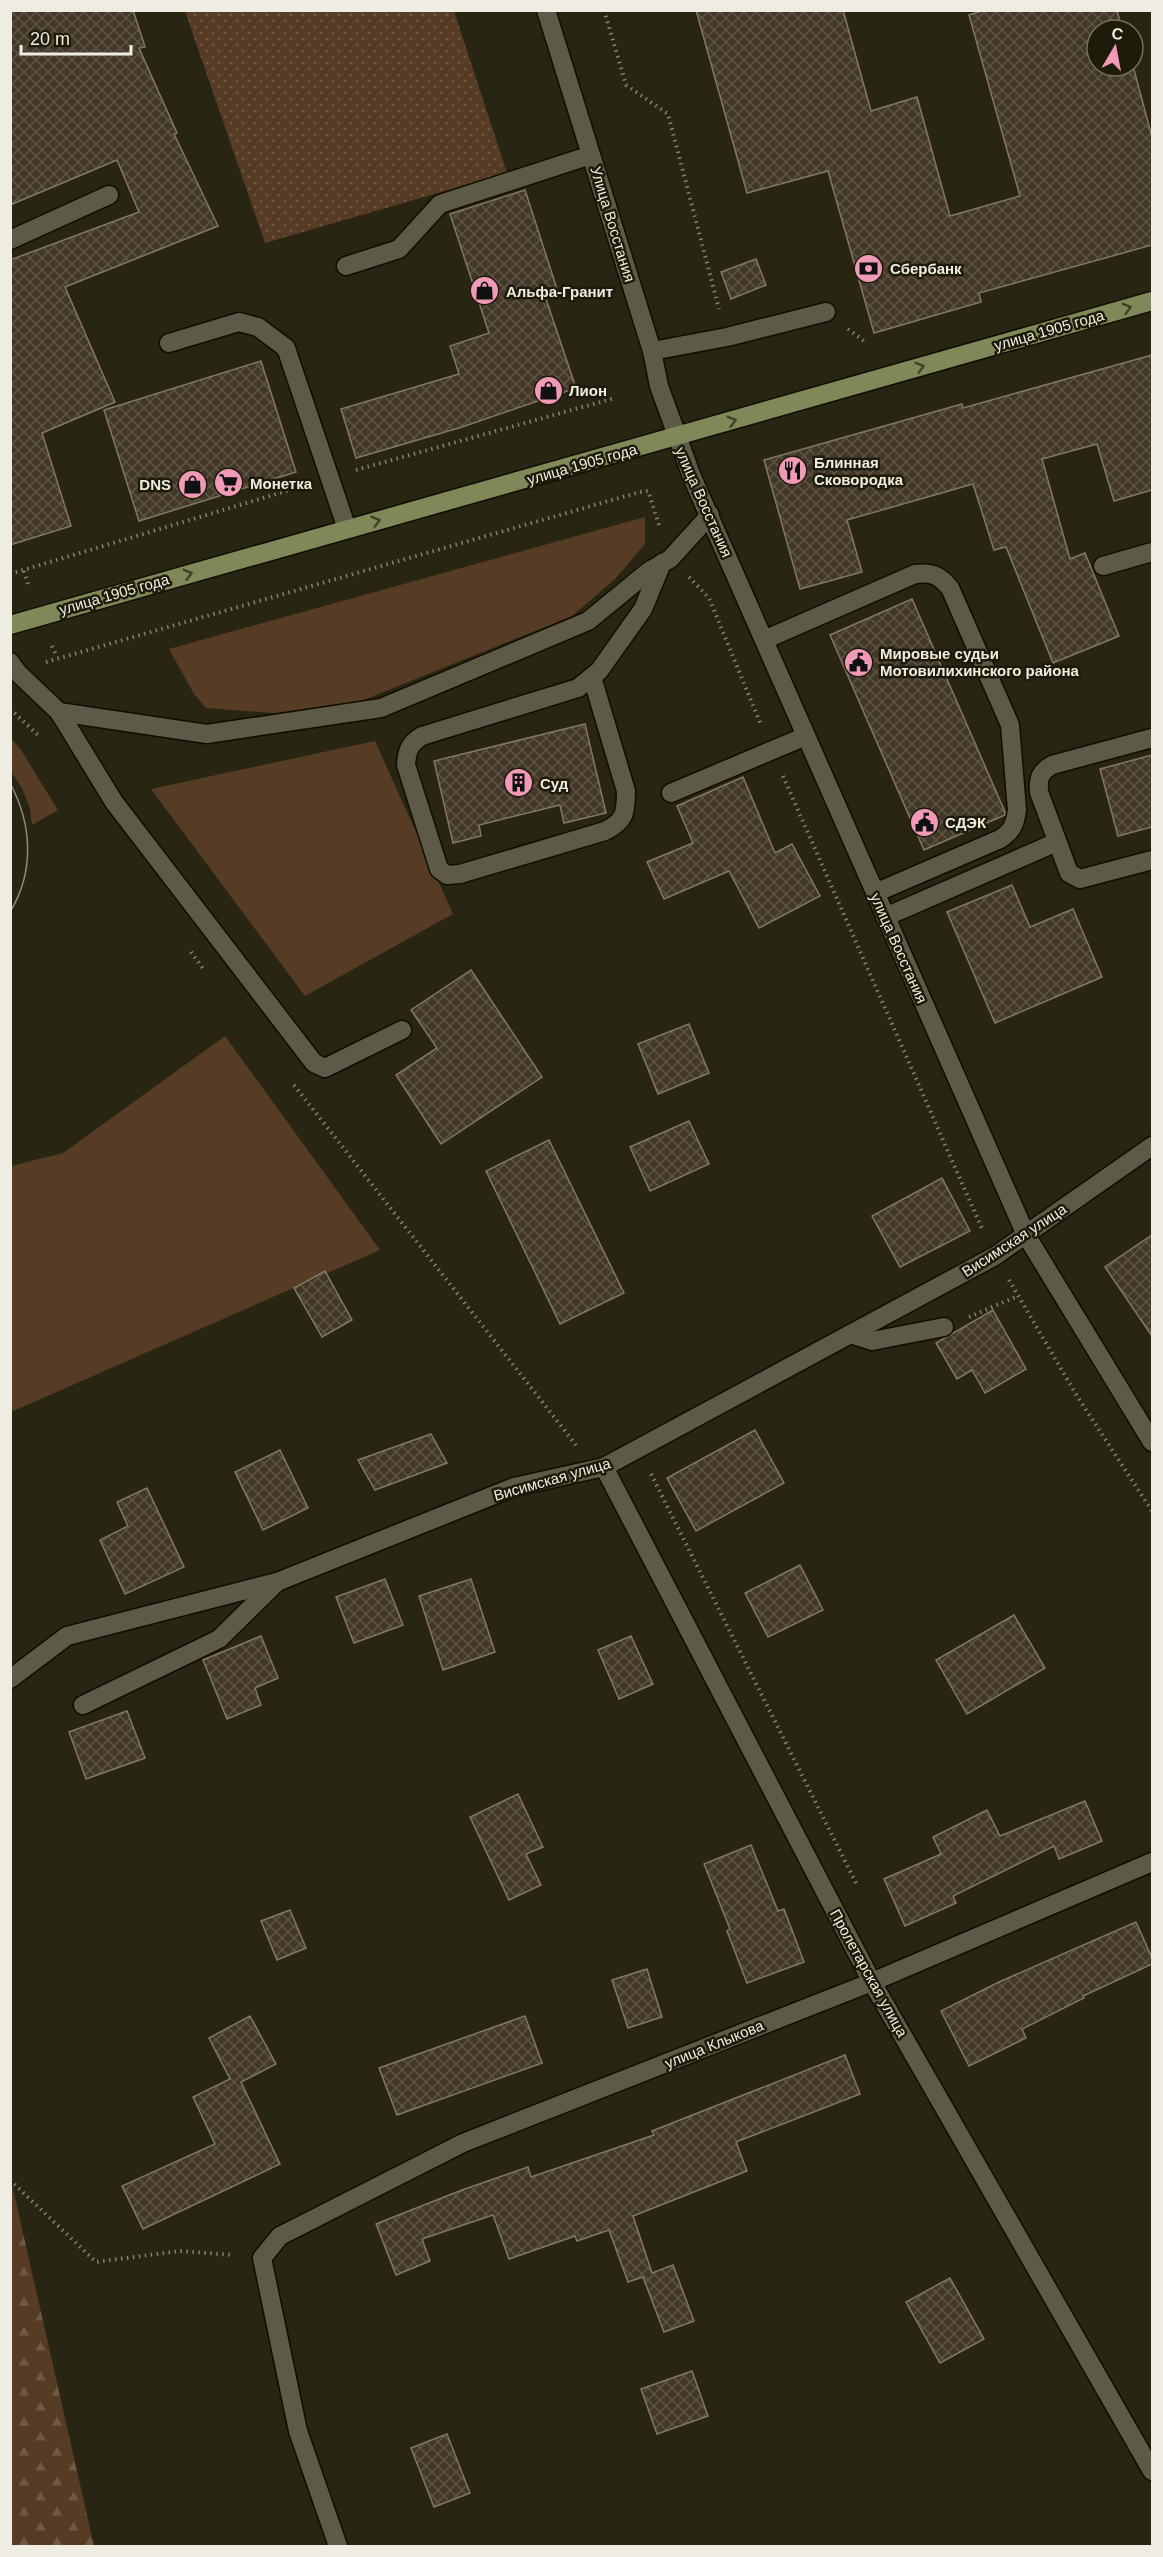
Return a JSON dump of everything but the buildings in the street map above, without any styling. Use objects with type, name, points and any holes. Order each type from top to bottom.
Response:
[{"type":"main road","name":"улица 1905 года","points":[[10,625],[676,438],[1152,301]]},
{"type":"street","name":"Улица Восстания","points":[[546,10],[652,351],[659,386],[676,438]]},
{"type":"street","points":[[346,266],[399,249],[440,204],[591,154]]},
{"type":"street","points":[[10,240],[109,195]]},
{"type":"street","points":[[652,351],[727,337],[826,312]]},
{"type":"street","points":[[169,343],[239,322],[258,327],[286,348],[347,529]]},
{"type":"street","name":"улица Восстания","points":[[676,438],[1026,1235],[1152,1442]]},
{"type":"street","points":[[59,712],[207,734],[381,708],[588,621],[666,561],[710,515]]},
{"type":"street","points":[[1102,566],[1152,552]]},
{"type":"street","points":[[592,677],[626,791],[626,810],[619,824],[605,831],[460,874],[447,875],[439,869],[406,765],[407,752],[412,743],[422,736],[578,688],[592,677],[600,671],[643,609],[666,561]]},
{"type":"street","points":[[764,640],[915,574],[928,572],[940,576],[950,588],[969,630],[1010,725],[1016,823],[1011,832],[999,839],[875,893]]},
{"type":"street","points":[[10,662],[18,673],[59,712],[114,802],[314,1063],[325,1068],[402,1030]]},
{"type":"street","points":[[671,793],[806,736]]},
{"type":"street","points":[[1152,738],[1052,765],[1043,771],[1038,780],[1040,792],[1069,873],[1080,879],[1152,860]]},
{"type":"street","points":[[885,917],[1057,842]]},
{"type":"street","name":"Висимская улица","points":[[10,1678],[67,1636],[277,1582],[514,1487],[604,1467],[995,1256],[1152,1146]]},
{"type":"street","points":[[850,1334],[872,1341],[944,1327]]},
{"type":"street","name":"Пролетарская улица","points":[[604,1467],[872,1982],[1152,2471]]},
{"type":"street","points":[[83,1705],[219,1639],[277,1582]]},
{"type":"street","name":"улица Клыкова","points":[[262,2258],[280,2236],[463,2143],[872,1982],[1152,1862]]},
{"type":"street","points":[[262,2258],[298,2431],[338,2547]]},
{"type":"path","points":[[604,10],[626,85],[668,114],[727,337]]},
{"type":"path","points":[[37,665],[57,657],[648,491],[666,561],[710,598],[772,750],[963,1190],[995,1256]]},
{"type":"path","points":[[10,574],[24,571],[28,584]]},
{"type":"path","points":[[52,646],[57,657]]},
{"type":"path","points":[[10,709],[46,743]]},
{"type":"path","points":[[194,958],[209,977]]},
{"type":"path","points":[[290,1080],[577,1446]]},
{"type":"path","points":[[944,1327],[1018,1296],[1077,1396],[1152,1511]]},
{"type":"path","points":[[604,1467],[651,1474],[857,1886]]},
{"type":"path","points":[[10,2180],[96,2262],[180,2251],[262,2258]]},
{"type":"green space","points":[[185,11],[454,11],[507,173],[265,243]]},
{"type":"green space","points":[[645,517],[645,544],[615,579],[572,616],[361,701],[287,714],[206,708],[194,694],[169,649]]},
{"type":"green space","points":[[10,737],[21,750],[58,810],[32,825],[30,808],[22,788],[11,772]]},
{"type":"green space","points":[[375,741],[453,914],[305,996],[151,789]]},
{"type":"green space","points":[[225,1036],[380,1250],[11,1412],[11,1166],[63,1153]]},
{"type":"green space","points":[[11,2180],[94,2546],[11,2546]]},
{"type":"tram line","points":[[10,783],[23,815],[28,848],[24,880],[10,912]]},
{"type":"place","name":"Сбербанк","points":[[869,268]]},
{"type":"place","name":"Альфа-Гранит","points":[[485,291]]},
{"type":"place","name":"Лион","points":[[548,390]]},
{"type":"place","name":"Блинная Сковородка","points":[[793,471]]},
{"type":"place","name":"Монетка","points":[[229,483]]},
{"type":"place","name":"DNS","points":[[192,484]]},
{"type":"place","name":"Мировые судьи Мотовилихинского района","points":[[859,662]]},
{"type":"place","name":"Суд","points":[[519,783]]},
{"type":"place","name":"СДЭК","points":[[924,822]]}]
